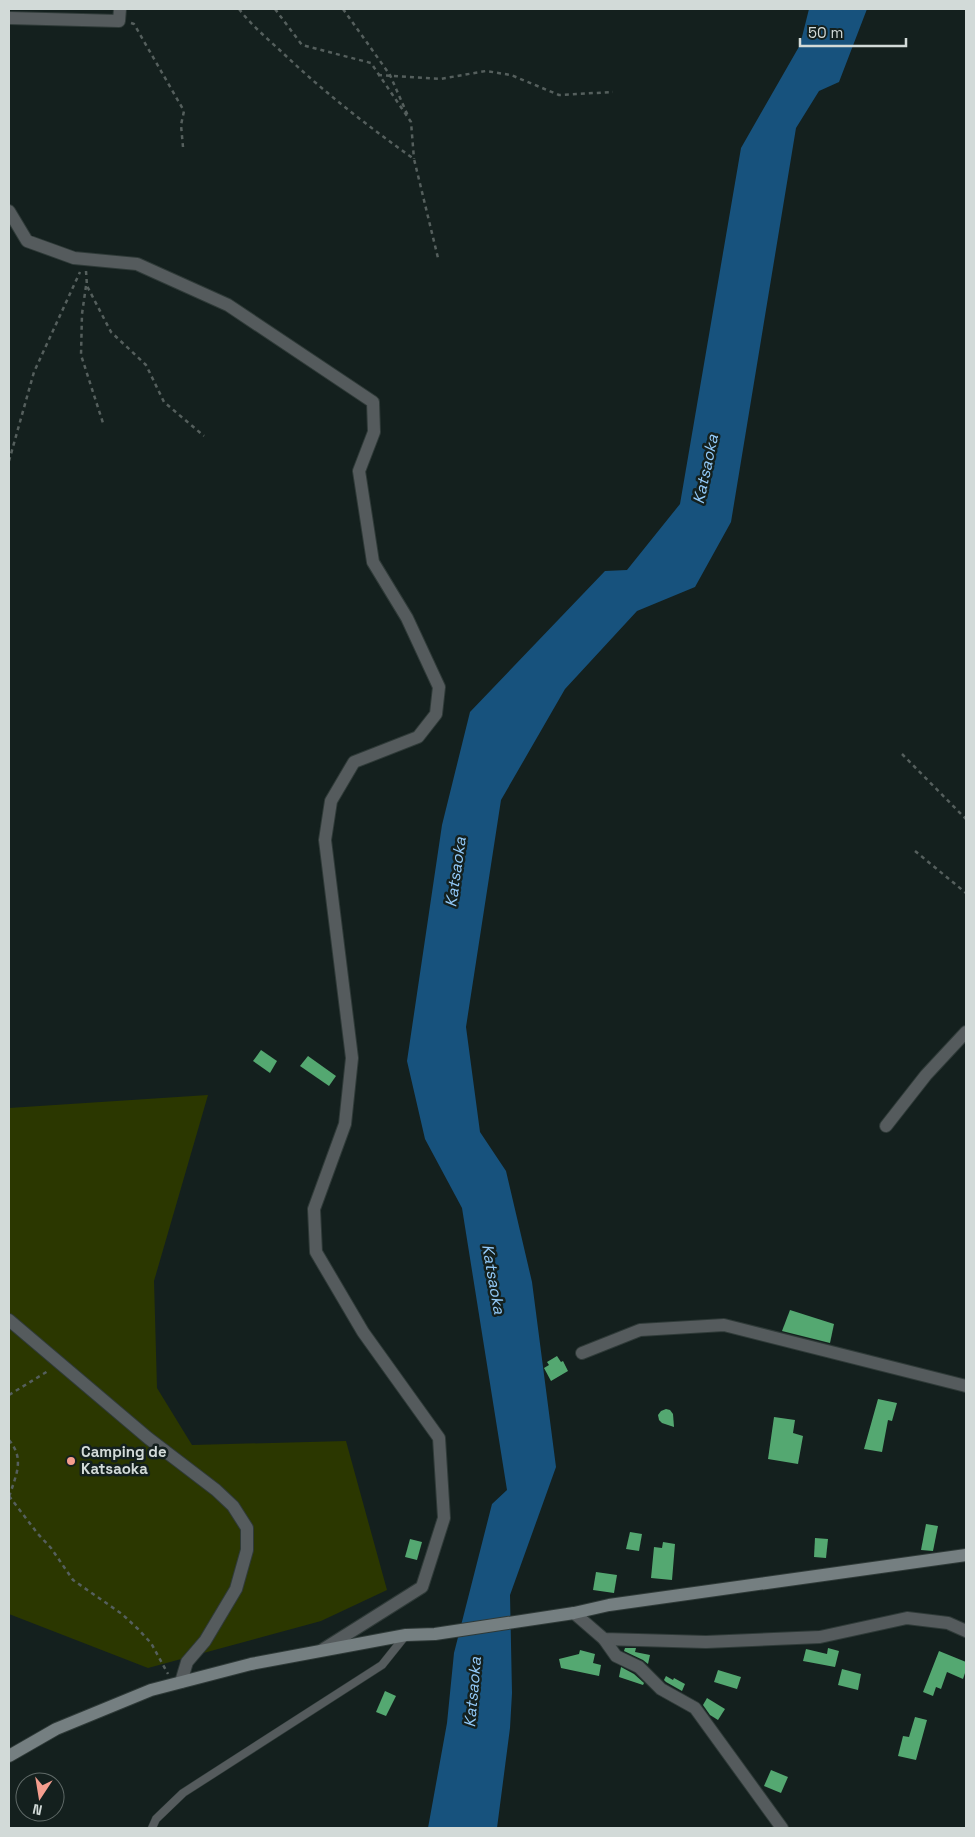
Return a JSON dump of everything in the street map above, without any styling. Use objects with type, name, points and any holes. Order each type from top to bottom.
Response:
[{"type":"main road","points":[[9,1756],[56,1729],[150,1690],[251,1664],[406,1635],[435,1634],[574,1613],[609,1605],[966,1555]]},
{"type":"street","points":[[9,18],[120,15]]},
{"type":"street","points":[[9,211],[27,241],[74,258],[137,264],[228,304],[373,402],[374,432],[359,471],[373,562],[407,618],[439,687],[436,714],[418,737],[354,762],[331,801],[325,840],[352,1058],[345,1124],[314,1209],[316,1252],[362,1332],[439,1438],[444,1518],[422,1587],[320,1652]]},
{"type":"street","points":[[886,1126],[926,1076],[966,1032]]},
{"type":"street","points":[[9,1320],[148,1438],[216,1490],[233,1506],[247,1528],[247,1550],[236,1589],[205,1641],[187,1662],[181,1682]]},
{"type":"street","points":[[582,1353],[640,1330],[724,1325],[966,1386]]},
{"type":"street","points":[[574,1613],[604,1639],[616,1656],[639,1667],[661,1689],[695,1708],[782,1828]]},
{"type":"street","points":[[604,1639],[706,1642],[820,1637],[907,1618],[948,1623],[966,1631]]},
{"type":"lane","points":[[152,1828],[156,1820],[183,1793],[382,1665],[406,1635]]},
{"type":"path","points":[[239,9],[247,20],[305,74],[367,126],[414,159]]},
{"type":"path","points":[[275,9],[302,45],[370,63],[411,122]]},
{"type":"path","points":[[343,9],[390,75],[411,122],[414,159],[438,258]]},
{"type":"path","points":[[120,15],[134,24],[184,111],[181,125],[183,148]]},
{"type":"path","points":[[378,74],[440,79],[486,71],[511,75],[558,95],[613,92]]},
{"type":"path","points":[[86,259],[86,286],[82,314],[80,355],[103,423]]},
{"type":"path","points":[[9,462],[34,372],[86,259]]},
{"type":"path","points":[[86,286],[111,332],[146,365],[164,402],[204,436]]},
{"type":"path","points":[[902,754],[966,819]]},
{"type":"path","points":[[915,851],[966,893]]},
{"type":"path","points":[[9,1395],[60,1364]]},
{"type":"path","points":[[9,1440],[17,1451],[18,1457],[16,1474],[9,1496],[58,1557],[73,1580],[122,1614],[151,1643],[168,1676],[168,1685]]},
{"type":"green space","points":[[208,1095],[154,1281],[157,1388],[192,1445],[346,1441],[387,1590],[321,1621],[148,1668],[9,1614],[9,1108]]},
{"type":"water","name":"Katsaoka","points":[[809,9],[867,9],[839,82],[819,91],[796,128],[731,522],[695,587],[637,611],[565,689],[501,800],[466,1027],[480,1132],[506,1171],[532,1282],[556,1467],[510,1595],[512,1693],[510,1728],[497,1828],[428,1828],[447,1723],[454,1653],[492,1504],[507,1490],[462,1208],[425,1139],[407,1061],[442,825],[470,712],[605,571],[627,570],[680,504],[741,148],[800,45]]},
{"type":"building","points":[[261,1050],[277,1061],[270,1073],[253,1061]]},
{"type":"building","points":[[308,1056],[336,1076],[329,1086],[300,1066]]},
{"type":"building","points":[[790,1310],[834,1324],[830,1343],[782,1331]]},
{"type":"building","points":[[557,1356],[561,1362],[563,1361],[568,1371],[551,1381],[544,1368],[549,1365],[547,1362]]},
{"type":"building","points":[[878,1399],[897,1403],[892,1421],[888,1420],[882,1452],[864,1449]]},
{"type":"building","points":[[666,1409],[670,1410],[673,1414],[674,1427],[659,1420],[658,1415]]},
{"type":"building","points":[[774,1417],[795,1420],[793,1433],[803,1436],[798,1464],[768,1459]]},
{"type":"building","points":[[926,1524],[938,1526],[933,1551],[921,1550]]},
{"type":"building","points":[[630,1532],[642,1534],[639,1551],[626,1549]]},
{"type":"building","points":[[815,1538],[828,1539],[826,1558],[814,1557]]},
{"type":"building","points":[[410,1539],[422,1542],[417,1560],[405,1557]]},
{"type":"building","points":[[663,1542],[675,1544],[672,1580],[651,1578],[654,1547],[662,1548]]},
{"type":"building","points":[[596,1572],[617,1575],[614,1593],[593,1590]]},
{"type":"building","points":[[625,1648],[636,1648],[635,1652],[650,1655],[648,1664],[624,1651]]},
{"type":"building","points":[[828,1648],[839,1651],[835,1667],[803,1661],[806,1649],[827,1654]]},
{"type":"building","points":[[580,1650],[595,1654],[593,1663],[601,1665],[599,1676],[561,1668],[559,1659],[579,1654]]},
{"type":"building","points":[[939,1651],[966,1662],[966,1670],[963,1679],[947,1672],[941,1689],[936,1687],[933,1696],[923,1692]]},
{"type":"building","points":[[621,1667],[634,1674],[644,1683],[643,1685],[619,1677]]},
{"type":"building","points":[[842,1669],[861,1674],[858,1690],[838,1685]]},
{"type":"building","points":[[718,1670],[741,1677],[737,1689],[714,1682]]},
{"type":"building","points":[[666,1676],[685,1684],[682,1691],[666,1682],[664,1680]]},
{"type":"building","points":[[385,1691],[396,1696],[386,1716],[376,1712]]},
{"type":"building","points":[[707,1698],[725,1709],[718,1720],[710,1715],[703,1705]]},
{"type":"building","points":[[915,1717],[927,1720],[916,1760],[898,1756],[903,1736],[909,1737]]},
{"type":"building","points":[[771,1770],[788,1777],[781,1793],[764,1786]]},
{"type":"place","name":"Camping de Katsaoka","points":[[71,1461]]}]
